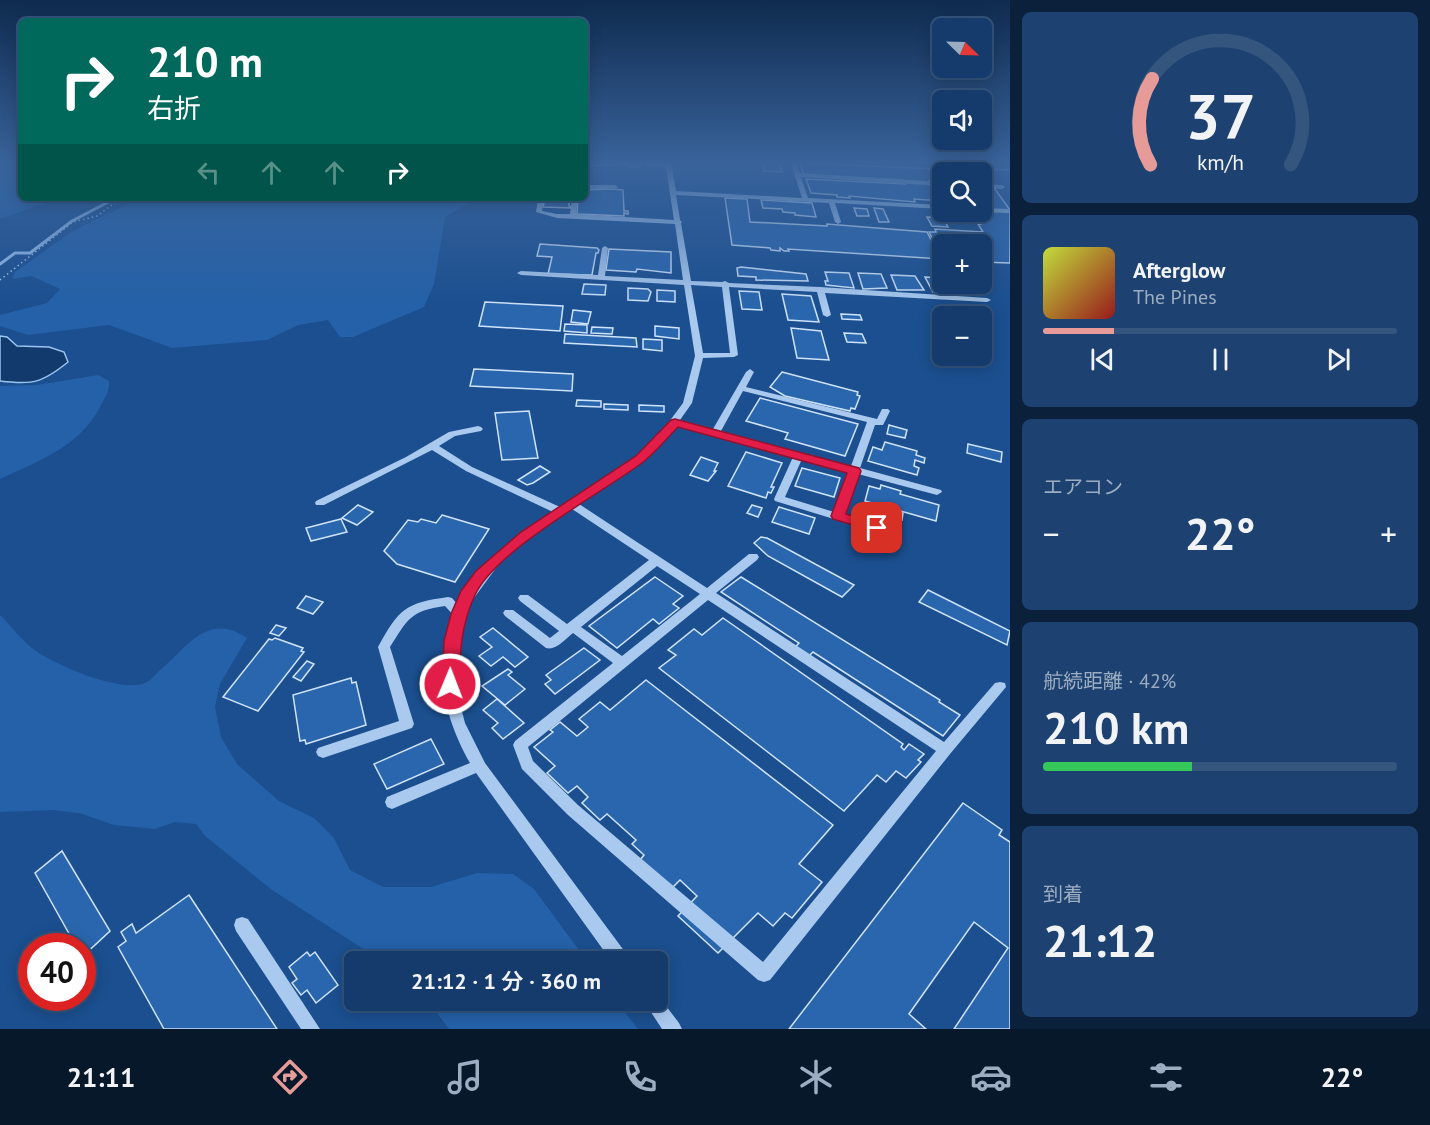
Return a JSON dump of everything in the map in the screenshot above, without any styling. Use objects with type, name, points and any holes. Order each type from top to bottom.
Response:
[{"type":"street","points":[[539,211],[544,215],[679,222]]},
{"type":"street","points":[[573,216],[574,211]]},
{"type":"street","points":[[614,951],[478,766],[458,723],[451,698],[452,641],[459,614],[469,591],[496,558],[560,511],[640,459],[675,423],[690,401],[698,375],[699,356],[677,211]]},
{"type":"street","points":[[834,211],[838,222]]},
{"type":"street","points":[[601,278],[605,248]]},
{"type":"street","points":[[521,273],[687,284],[725,283],[987,300]]},
{"type":"street","points":[[699,356],[734,355],[725,283]]},
{"type":"street","points":[[820,289],[827,315]]},
{"type":"street","points":[[715,433],[750,372]]},
{"type":"street","points":[[741,388],[880,423],[885,411]]},
{"type":"street","points":[[838,516],[872,421]]},
{"type":"street","points":[[675,423],[937,492]]},
{"type":"street","points":[[320,503],[410,459],[431,444],[452,434],[478,429]]},
{"type":"street","points":[[431,444],[469,469],[560,511]]},
{"type":"street","points":[[798,456],[778,499],[877,528]]},
{"type":"street","points":[[572,504],[945,750]]},
{"type":"street","points":[[753,557],[520,745],[527,765],[573,810],[765,974],[945,750],[1000,687]]},
{"type":"street","points":[[509,613],[550,645],[656,561]]},
{"type":"street","points":[[524,598],[622,663]]},
{"type":"street","points":[[323,752],[407,724],[384,647],[402,616],[417,605],[448,601],[459,614]]},
{"type":"street","points":[[392,802],[478,766]]},
{"type":"street","points":[[242,926],[311,1029]]},
{"type":"street","points":[[659,1011],[672,1029]]},
{"type":"path","points":[[0,280],[73,222],[100,215],[105,211]]},
{"type":"shaded area","points":[[0,211],[23,211],[0,219]]},
{"type":"shaded area","points":[[114,211],[455,211],[445,217],[434,284],[424,307],[353,337],[340,337],[328,320],[298,325],[267,340],[172,348],[109,325],[28,335],[0,326],[0,315],[47,303],[60,289],[32,276],[12,279],[15,272],[71,232]]},
{"type":"shaded area","points":[[0,336],[7,337],[17,346],[49,347],[64,352],[68,362],[37,381],[21,383],[0,381]]},
{"type":"shaded area","points":[[98,375],[109,381],[109,385],[92,421],[57,451],[0,479],[0,386],[37,385]]},
{"type":"shaded area","points":[[0,615],[26,643],[46,657],[89,676],[134,685],[147,682],[199,635],[221,628],[247,638],[220,684],[215,707],[221,737],[237,764],[279,801],[314,818],[334,838],[350,870],[383,887],[431,887],[477,873],[513,874],[534,889],[580,951],[367,951],[272,890],[205,836],[196,824],[175,822],[155,829],[114,825],[79,813],[52,810],[0,812]]},
{"type":"shaded area","points":[[436,1011],[624,1011],[638,1029],[449,1029]]},
{"type":"building","points":[[577,211],[628,211],[628,214],[624,213],[624,216],[577,214]]},
{"type":"building","points":[[727,211],[749,211],[750,222],[827,226],[827,224],[927,232],[932,242],[932,258],[788,249],[789,251],[784,251],[780,248],[780,251],[732,245]]},
{"type":"building","points":[[814,211],[816,217],[795,215],[795,213],[783,212]]},
{"type":"building","points":[[855,211],[868,211],[869,216],[857,216]]},
{"type":"building","points":[[875,211],[884,211],[889,222],[879,222]]},
{"type":"building","points":[[992,211],[1010,211],[1010,263],[992,262],[992,234],[932,234],[932,238],[929,232],[936,232],[935,229],[983,232],[978,224],[981,224],[980,222],[992,222]]},
{"type":"building","points":[[927,217],[932,217],[932,222],[945,222],[948,227],[932,226]]},
{"type":"building","points":[[540,244],[597,248],[599,250],[596,253],[592,275],[548,274],[552,257],[537,256]]},
{"type":"building","points":[[609,249],[671,252],[671,273],[637,269],[636,272],[606,270]]},
{"type":"building","points":[[737,268],[806,274],[808,281],[756,280],[756,277],[738,276]]},
{"type":"building","points":[[825,272],[849,273],[854,288],[826,285],[825,281],[828,281]]},
{"type":"building","points":[[858,273],[881,274],[887,288],[863,289]]},
{"type":"building","points":[[891,275],[915,276],[924,290],[897,290]]},
{"type":"building","points":[[925,277],[932,277],[932,290]]},
{"type":"building","points":[[584,284],[606,285],[605,295],[582,294]]},
{"type":"building","points":[[628,288],[648,289],[651,292],[648,301],[628,300]]},
{"type":"building","points":[[657,290],[675,291],[675,302],[657,301]]},
{"type":"building","points":[[739,291],[759,292],[762,310],[742,309]]},
{"type":"building","points":[[782,294],[811,296],[819,322],[788,320]]},
{"type":"building","points":[[485,302],[563,306],[560,331],[479,326]]},
{"type":"building","points":[[573,310],[591,312],[588,324],[571,322]]},
{"type":"building","points":[[841,314],[860,315],[862,320],[842,319]]},
{"type":"building","points":[[565,324],[587,325],[587,333],[564,331]]},
{"type":"building","points":[[655,326],[679,328],[679,339],[655,336]]},
{"type":"building","points":[[592,327],[613,328],[612,334],[591,333]]},
{"type":"building","points":[[791,328],[821,331],[829,360],[797,358]]},
{"type":"building","points":[[844,333],[862,334],[866,343],[847,342]]},
{"type":"building","points":[[565,334],[636,338],[637,347],[564,343]]},
{"type":"building","points":[[643,339],[662,340],[662,351],[643,349]]},
{"type":"building","points":[[474,369],[573,374],[572,391],[470,386]]},
{"type":"building","points":[[782,372],[858,392],[857,395],[860,396],[855,409],[851,408],[850,411],[785,396],[770,387]]},
{"type":"building","points":[[760,398],[858,424],[845,456],[785,439],[788,433],[746,421]]},
{"type":"building","points":[[577,400],[601,401],[601,407],[576,406]]},
{"type":"building","points":[[604,404],[628,405],[628,410],[604,409]]},
{"type":"building","points":[[639,405],[664,406],[664,412],[639,411]]},
{"type":"building","points":[[529,411],[538,458],[502,460],[495,413]]},
{"type":"building","points":[[889,425],[907,430],[905,438],[887,434]]},
{"type":"building","points":[[885,442],[917,451],[916,455],[925,458],[924,463],[915,460],[914,466],[919,468],[917,475],[868,461],[873,447],[882,450]]},
{"type":"building","points":[[968,444],[1002,452],[1001,462],[967,453]]},
{"type":"building","points":[[746,452],[782,463],[771,487],[774,487],[771,493],[768,492],[766,498],[728,486]]},
{"type":"building","points":[[701,457],[718,463],[714,471],[716,471],[708,481],[690,475]]},
{"type":"building","points":[[540,466],[550,472],[527,485],[518,480]]},
{"type":"building","points":[[802,468],[840,478],[834,497],[795,486]]},
{"type":"building","points":[[881,485],[901,491],[900,494],[939,505],[936,521],[865,501],[869,486],[880,489]]},
{"type":"building","points":[[859,504],[866,506],[864,511],[870,513],[868,521],[856,517]]},
{"type":"building","points":[[358,505],[373,512],[357,525],[342,518]]},
{"type":"building","points":[[752,505],[762,508],[758,517],[747,513]]},
{"type":"building","points":[[779,507],[815,518],[809,534],[772,522]]},
{"type":"building","points":[[888,509],[903,513],[902,520],[887,516]]},
{"type":"building","points":[[442,515],[489,529],[455,582],[397,564],[384,551],[408,520],[418,522],[421,519],[436,523]]},
{"type":"building","points":[[341,519],[347,532],[311,541],[306,528]]},
{"type":"building","points":[[761,537],[767,538],[854,585],[842,597],[768,556],[754,543]]},
{"type":"building","points":[[655,577],[683,596],[673,604],[679,608],[659,624],[653,619],[617,648],[589,626]]},
{"type":"building","points":[[741,577],[940,700],[939,702],[960,715],[943,736],[813,652],[809,656],[795,647],[799,643],[721,592]]},
{"type":"building","points":[[928,590],[1010,631],[1007,645],[919,602]]},
{"type":"building","points":[[306,596],[323,602],[313,614],[297,608]]},
{"type":"building","points":[[723,618],[903,744],[901,747],[904,750],[909,744],[924,754],[918,760],[921,762],[906,778],[896,771],[886,782],[877,775],[844,811],[659,668],[676,655],[668,650],[694,629],[702,635]]},
{"type":"building","points":[[276,625],[286,628],[279,636],[270,633]]},
{"type":"building","points":[[493,628],[528,657],[515,667],[503,657],[491,666],[479,656],[492,647],[480,637]]},
{"type":"building","points":[[275,638],[303,648],[301,651],[304,652],[258,711],[223,697],[269,639]]},
{"type":"building","points":[[584,648],[600,660],[555,694],[545,684],[551,680],[546,675]]},
{"type":"building","points":[[307,661],[314,664],[301,681],[293,677]]},
{"type":"building","points":[[508,669],[512,672],[508,675],[525,689],[505,705],[482,686]]},
{"type":"building","points":[[351,678],[352,683],[356,682],[366,725],[306,744],[305,740],[300,741],[293,695]]},
{"type":"building","points":[[646,680],[833,825],[799,864],[822,882],[792,918],[785,913],[773,926],[758,913],[718,953],[678,916],[697,896],[680,880],[671,889],[640,860],[644,855],[632,844],[636,840],[607,814],[600,820],[582,803],[588,797],[577,786],[568,793],[547,773],[555,766],[534,747],[553,732],[550,730],[560,722],[577,736],[588,727],[579,719],[600,702],[610,710]]},
{"type":"building","points":[[497,699],[524,723],[503,739],[492,728],[498,723],[483,710]]},
{"type":"building","points":[[431,739],[444,764],[387,789],[374,764]]},
{"type":"building","points":[[963,803],[1002,830],[999,835],[1010,842],[1010,1029],[954,1029],[1008,948],[974,922],[909,1014],[926,1029],[789,1029]]},
{"type":"building","points":[[62,851],[110,931],[96,944],[96,933],[69,933],[35,873]]},
{"type":"building","points":[[189,895],[277,1029],[164,1029],[118,947],[126,941],[121,932],[132,924],[136,933]]},
{"type":"building","points":[[307,952],[310,956],[315,952],[338,985],[316,1003],[307,990],[301,995],[292,983],[297,979],[289,967]]},
{"type":"waterway","points":[[0,264],[15,253],[30,253],[72,221],[91,211]]},
{"type":"route","points":[[450,684],[452,641],[459,614],[469,591],[481,574],[496,558],[526,535],[640,459],[675,423],[854,471],[838,516],[877,528]]}]
